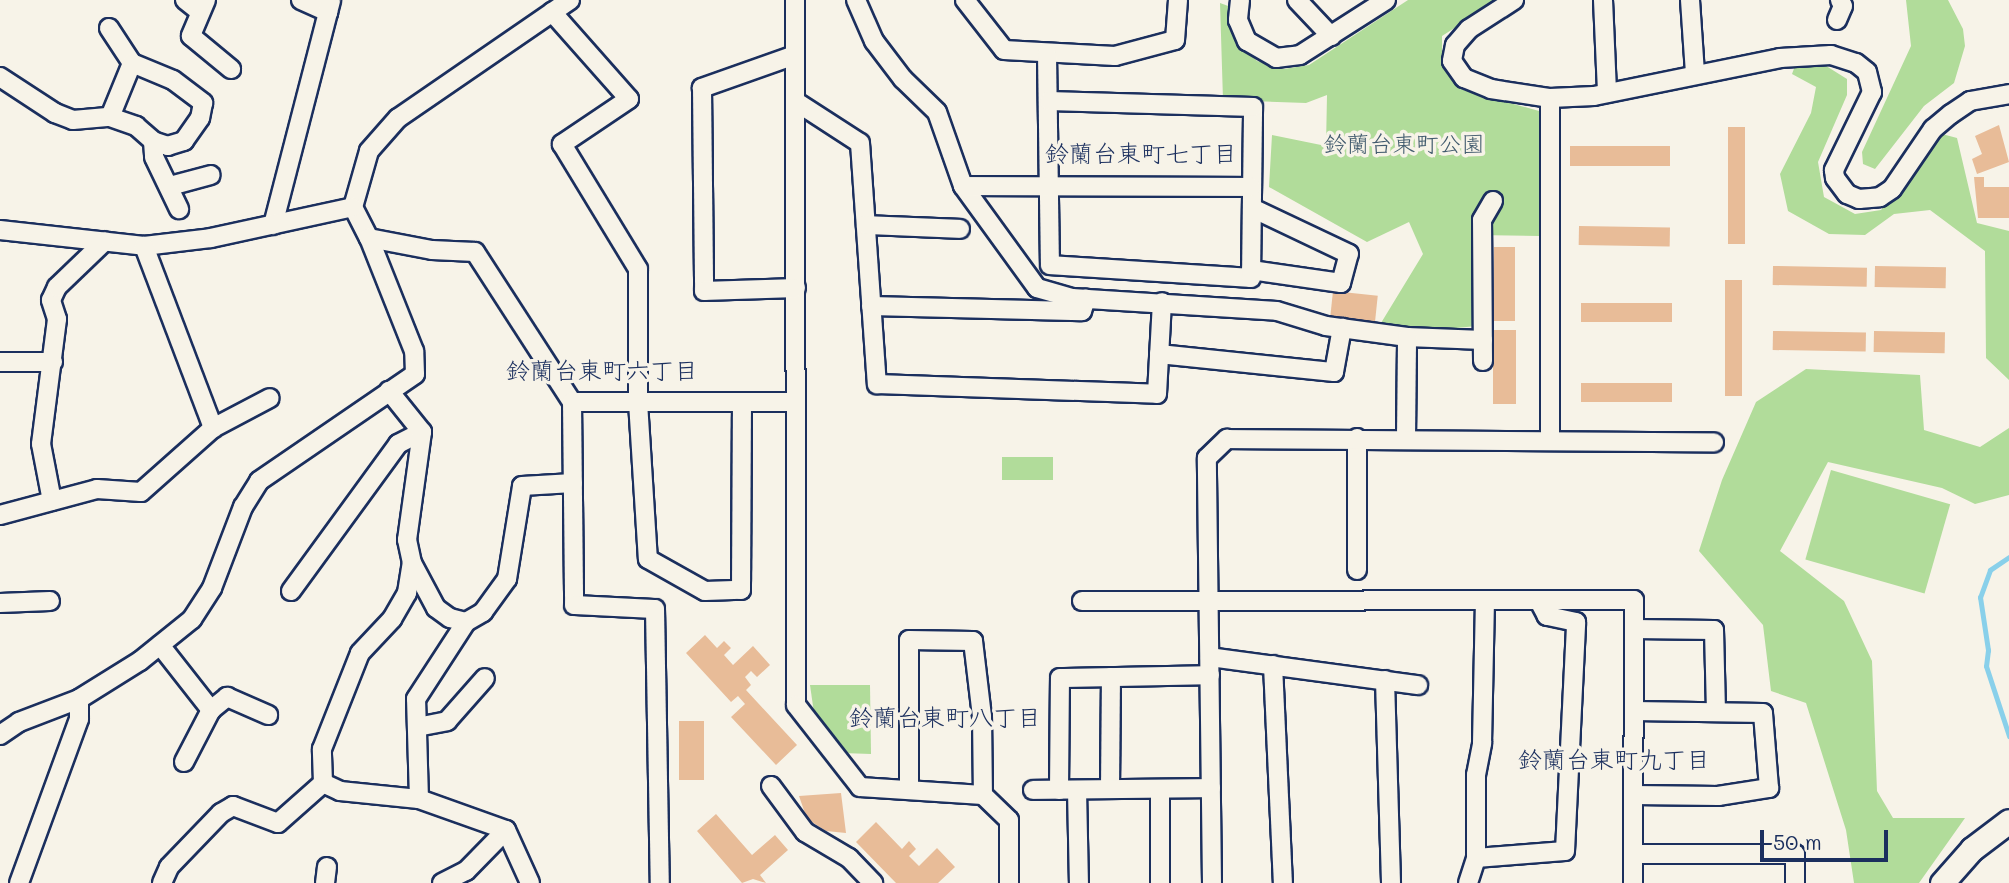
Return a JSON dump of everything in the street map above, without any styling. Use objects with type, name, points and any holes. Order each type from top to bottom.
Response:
[{"type":"main road","points":[[1942,883],[1972,849],[2009,821]]},
{"type":"street","points":[[185,0],[202,6],[191,36],[232,69]]},
{"type":"street","points":[[273,225],[330,6],[301,0]]},
{"type":"street","points":[[795,0],[796,705],[860,788],[983,795],[1009,820],[1009,883]]},
{"type":"street","points":[[856,0],[874,41],[903,79],[937,113],[963,186],[1030,283],[1086,299],[1277,311],[1342,328],[1408,337],[1483,340]]},
{"type":"street","points":[[965,0],[1004,50],[1115,56],[1175,40],[1178,0]]},
{"type":"street","points":[[1240,0],[1238,20],[1247,41],[1276,58],[1300,55],[1385,0]]},
{"type":"street","points":[[1297,0],[1331,36]]},
{"type":"street","points":[[1514,0],[1469,29],[1455,45],[1452,61],[1464,78],[1490,89],[1550,98],[1607,93],[1695,74],[1811,55],[1856,63],[1867,72],[1872,92],[1835,159],[1835,178],[1847,194],[1868,200],[1892,190],[1933,129],[1951,114],[1970,102],[2009,94]]},
{"type":"street","points":[[1603,0],[1607,93]]},
{"type":"street","points":[[1689,0],[1695,74]]},
{"type":"street","points":[[1837,20],[1843,6],[1840,0]]},
{"type":"street","points":[[0,734],[19,722],[79,699],[160,645],[192,619],[212,588],[243,506],[259,481],[415,374],[414,351],[369,238],[353,207],[369,151],[398,118],[564,4],[629,99],[562,144],[638,269],[638,402],[648,559],[705,591],[741,590],[742,402]]},
{"type":"street","points":[[0,77],[55,113],[73,120],[110,117],[136,126],[153,141],[168,146],[184,141],[200,118],[203,103],[173,80],[132,63],[109,28]]},
{"type":"street","points":[[1047,54],[1050,265],[1251,278],[1253,107],[1049,101]]},
{"type":"street","points":[[795,55],[702,88],[704,291],[796,288]]},
{"type":"street","points":[[110,117],[132,63]]},
{"type":"street","points":[[1550,98],[1550,441]]},
{"type":"street","points":[[795,101],[860,143],[877,384],[1157,394],[1162,302]]},
{"type":"street","points":[[153,141],[154,158],[179,209]]},
{"type":"street","points":[[170,186],[211,175]]},
{"type":"street","points":[[963,186],[1251,187]]},
{"type":"street","points":[[1483,361],[1482,220],[1493,201]]},
{"type":"street","points":[[0,230],[144,246],[273,225],[353,207]]},
{"type":"street","points":[[1251,270],[1341,283],[1349,254],[1252,208]]},
{"type":"street","points":[[866,225],[960,229]]},
{"type":"street","points":[[369,238],[432,250],[475,253],[572,402],[575,605],[655,609],[660,883]]},
{"type":"street","points":[[52,501],[41,444],[57,319],[51,300],[57,287],[105,241]]},
{"type":"street","points":[[144,246],[213,428]]},
{"type":"street","points":[[871,306],[1082,311],[1086,299]]},
{"type":"street","points":[[1159,354],[1334,372],[1342,328]]},
{"type":"street","points":[[1406,438],[1408,337]]},
{"type":"street","points":[[0,362],[53,362]]},
{"type":"street","points":[[389,391],[422,432],[407,540],[412,563],[436,608],[450,618],[466,622]]},
{"type":"street","points":[[0,515],[97,489],[141,492],[213,428],[270,398]]},
{"type":"street","points":[[572,402],[796,402]]},
{"type":"street","points":[[291,591],[398,444],[422,432]]},
{"type":"street","points":[[1357,438],[1357,570]]},
{"type":"street","points":[[1213,883],[1207,458],[1227,439],[1406,438],[1714,442]]},
{"type":"street","points":[[419,799],[416,699],[466,622],[483,612],[507,579],[523,486],[573,483]]},
{"type":"street","points":[[323,783],[322,749],[360,653],[392,619],[407,593],[412,563]]},
{"type":"street","points":[[1082,601],[1209,604],[1634,600],[1633,883]]},
{"type":"street","points":[[0,603],[50,601]]},
{"type":"street","points":[[1468,883],[1476,858],[1476,775],[1482,743],[1485,601]]},
{"type":"street","points":[[1476,858],[1565,851],[1577,622],[1547,617],[1539,601]]},
{"type":"street","points":[[1634,629],[1714,630],[1716,710]]},
{"type":"street","points":[[909,790],[909,640],[972,640],[982,716],[983,795]]},
{"type":"street","points":[[160,645],[211,710]]},
{"type":"street","points":[[1210,657],[1418,685]]},
{"type":"street","points":[[1273,665],[1283,883]]},
{"type":"street","points":[[1079,883],[1068,790],[1060,678],[1210,675]]},
{"type":"street","points":[[1110,789],[1111,677]]},
{"type":"street","points":[[417,727],[447,720],[485,678]]},
{"type":"street","points":[[1385,680],[1391,883]]},
{"type":"street","points":[[184,762],[211,710],[227,697],[268,715]]},
{"type":"street","points":[[19,883],[79,719],[79,699]]},
{"type":"street","points":[[1634,711],[1716,710],[1763,713],[1769,788],[1718,796],[1634,794]]},
{"type":"street","points":[[323,783],[340,791],[419,799],[506,830],[530,883]]},
{"type":"street","points":[[162,883],[169,867],[220,813],[233,806],[278,823],[323,783]]},
{"type":"street","points":[[771,786],[805,832],[849,858],[873,883]]},
{"type":"street","points":[[1033,790],[1211,788]]},
{"type":"street","points":[[1160,789],[1160,883]]},
{"type":"street","points":[[442,883],[466,871],[506,830]]},
{"type":"street","points":[[1634,854],[1795,854],[1795,883]]},
{"type":"green space","name":"鈴蘭台東町公園","points":[[1408,0],[1498,0],[1442,36],[1442,59],[1460,89],[1539,111],[1540,236],[1476,235],[1477,326],[1425,331],[1381,323],[1423,254],[1409,222],[1367,242],[1269,187],[1272,135],[1326,146],[1327,95],[1306,103],[1223,100],[1220,3],[1231,7],[1237,40],[1257,61],[1284,69],[1309,65]]},
{"type":"green space","points":[[1906,0],[1948,0],[1963,29],[1965,46],[1954,83],[1924,106],[1875,169],[1863,164],[1862,152],[1911,46]]},
{"type":"green space","points":[[1823,64],[1847,79],[1847,95],[1818,162],[1824,197],[1855,214],[1881,210],[1942,134],[1957,138],[1977,223],[2009,231],[2009,380],[1986,358],[1985,251],[1930,210],[1894,214],[1865,235],[1829,234],[1788,211],[1780,174],[1811,113],[1816,87],[1792,74],[1795,66]]},
{"type":"green space","points":[[1806,369],[1920,375],[1924,430],[1980,447],[2009,428],[2009,495],[1975,504],[1942,488],[1828,462],[1780,551],[1844,601],[1872,661],[1877,791],[1893,818],[1965,818],[1919,883],[1854,883],[1846,830],[1806,703],[1771,691],[1763,625],[1699,551],[1722,480],[1756,402]]},
{"type":"green space","points":[[1002,457],[1053,457],[1053,480],[1002,480]]},
{"type":"green space","points":[[1831,470],[1950,504],[1925,594],[1805,559]]},
{"type":"green space","points":[[810,685],[870,685],[871,754],[842,753],[815,720]]},
{"type":"building","points":[[1999,125],[2009,162],[1977,174],[1972,159],[1982,154],[1975,136]]},
{"type":"building","points":[[1728,127],[1745,127],[1745,244],[1728,244]]},
{"type":"building","points":[[1570,146],[1670,146],[1670,166],[1570,166]]},
{"type":"building","points":[[1974,177],[1984,177],[1984,187],[2009,187],[2009,218],[1978,218]]},
{"type":"building","points":[[1579,226],[1670,228],[1670,247],[1579,245]]},
{"type":"building","points":[[1494,247],[1515,247],[1515,321],[1494,321]]},
{"type":"building","points":[[1773,266],[1867,268],[1867,287],[1773,285]]},
{"type":"building","points":[[1875,266],[1946,267],[1946,288],[1875,287]]},
{"type":"building","points":[[1725,280],[1742,280],[1742,396],[1725,396]]},
{"type":"building","points":[[1333,291],[1378,296],[1374,328],[1330,323]]},
{"type":"building","points":[[1581,303],[1672,303],[1672,322],[1581,322]]},
{"type":"building","points":[[1493,330],[1516,330],[1516,404],[1493,404]]},
{"type":"building","points":[[1773,331],[1866,333],[1866,352],[1773,350]]},
{"type":"building","points":[[1874,331],[1945,332],[1945,353],[1874,352]]},
{"type":"building","points":[[1581,383],[1672,383],[1672,402],[1581,402]]},
{"type":"building","points":[[705,635],[717,648],[724,641],[731,648],[724,655],[733,665],[753,646],[770,665],[757,677],[751,671],[745,677],[751,685],[746,690],[797,745],[776,765],[731,717],[745,704],[738,696],[731,702],[686,653]]},
{"type":"building","points":[[679,721],[704,721],[704,780],[679,780]]},
{"type":"building","points":[[841,793],[846,833],[826,831],[807,819],[799,796]]},
{"type":"building","points":[[716,814],[752,855],[775,835],[788,850],[760,875],[766,883],[753,879],[742,883],[697,831]]},
{"type":"building","points":[[876,822],[902,849],[909,841],[916,849],[909,856],[919,866],[937,848],[955,867],[938,883],[896,883],[856,842]]},
{"type":"waterway","points":[[2009,557],[1990,570],[1980,597],[1988,650],[1986,666],[2009,736]]},
{"type":"district","name":"鈴蘭台東町七丁目","points":[[1141,153]]},
{"type":"district","name":"鈴蘭台東町六丁目","points":[[602,370]]},
{"type":"district","name":"鈴蘭台東町八丁目","points":[[945,717]]},
{"type":"district","name":"鈴蘭台東町九丁目","points":[[1614,759]]}]
